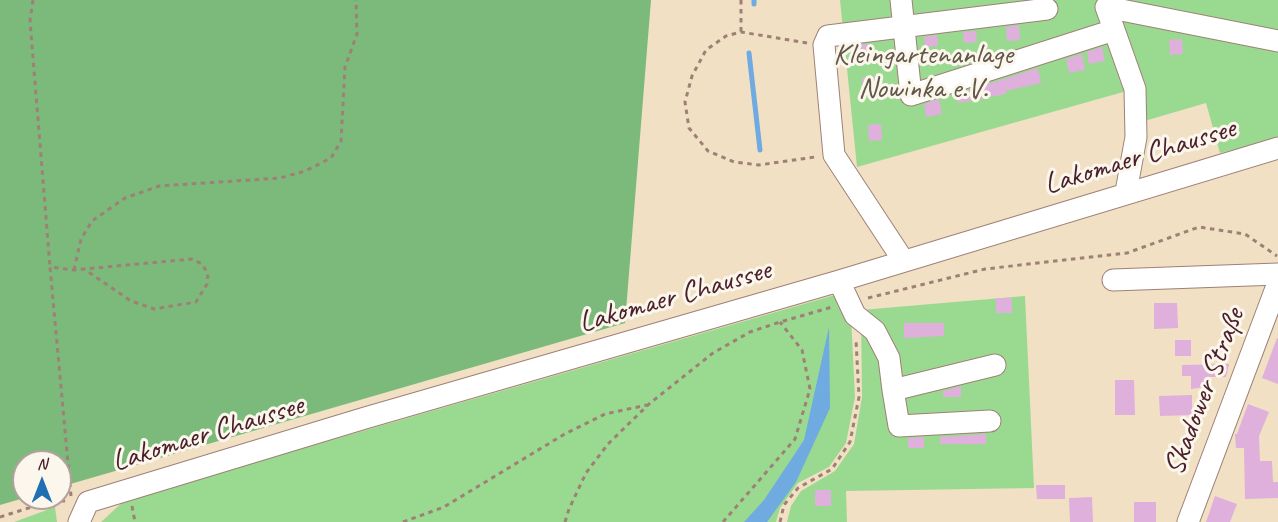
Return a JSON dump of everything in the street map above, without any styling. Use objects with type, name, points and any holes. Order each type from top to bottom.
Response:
[{"type":"street","points":[[902,0],[911,95],[1114,30]]},
{"type":"street","points":[[1105,3],[1135,89],[1136,137],[1125,192]]},
{"type":"street","points":[[1105,3],[1278,41]]},
{"type":"street","points":[[903,260],[834,155],[824,45],[828,36],[1047,9]]},
{"type":"street","name":"Lakomaer Chaussee","points":[[79,522],[88,502],[354,421],[838,281],[1125,192],[1278,148]]},
{"type":"street","points":[[1113,280],[1278,274]]},
{"type":"street","points":[[838,281],[852,309],[875,331],[889,358],[899,426],[990,422]]},
{"type":"street","name":"Skadower Straße","points":[[1188,522],[1278,283]]},
{"type":"street","points":[[893,390],[995,364]]},
{"type":"path","points":[[0,517],[51,501],[71,501],[30,21],[33,0]]},
{"type":"path","points":[[74,270],[81,239],[92,221],[124,198],[159,186],[280,178],[305,171],[331,158],[341,141],[345,67],[357,34],[356,0]]},
{"type":"path","points":[[741,0],[741,32]]},
{"type":"path","points":[[824,45],[741,32],[726,36],[706,50],[692,76],[685,102],[689,128],[708,151],[734,162],[759,165],[834,155]]},
{"type":"path","points":[[565,522],[586,473],[608,444],[649,404],[712,353],[750,332],[780,322],[852,309],[985,269],[1127,253],[1199,227],[1245,234],[1278,257]]},
{"type":"path","points":[[50,267],[74,270],[84,269],[192,259],[202,264],[208,274],[207,285],[196,302],[154,309],[131,301],[84,269]]},
{"type":"path","points":[[780,522],[784,505],[798,488],[832,470],[850,442],[859,397],[852,309]]},
{"type":"path","points":[[723,522],[795,439],[810,389],[802,350],[780,322]]},
{"type":"path","points":[[403,522],[444,507],[563,435],[605,414],[649,404]]},
{"type":"green space","points":[[0,0],[651,0],[625,323],[72,484],[72,450],[12,450],[12,502],[0,505]]},
{"type":"green space","name":"Kleingartenanlage Nowinka e.V.","points":[[840,0],[1278,0],[1278,139],[1220,153],[1206,103],[1141,122],[1141,87],[857,167]]},
{"type":"green space","points":[[835,295],[851,316],[855,397],[846,443],[829,467],[798,483],[780,508],[776,522],[101,522],[126,499]]},
{"type":"green space","points":[[1025,296],[1034,488],[846,491],[847,522],[787,522],[791,506],[801,491],[835,471],[854,444],[862,397],[861,310]]},
{"type":"green space","points":[[47,510],[55,510],[57,522],[14,522]]},
{"type":"water","points":[[829,327],[830,408],[796,482],[767,522],[744,522],[764,500],[804,440]]},
{"type":"building","points":[[1019,25],[1020,40],[1007,41],[1006,27]]},
{"type":"building","points":[[976,31],[977,42],[964,43],[963,32]]},
{"type":"building","points":[[937,35],[938,46],[925,47],[924,37]]},
{"type":"building","points":[[1182,39],[1183,54],[1170,55],[1169,40]]},
{"type":"building","points":[[871,44],[872,59],[859,60],[858,45]]},
{"type":"building","points":[[1102,47],[1105,61],[1089,64],[1087,52]]},
{"type":"building","points":[[1082,54],[1085,70],[1069,73],[1066,59]]},
{"type":"building","points":[[1038,68],[1041,83],[1006,91],[1006,94],[958,103],[957,94]]},
{"type":"building","points":[[875,77],[876,92],[863,93],[862,78]]},
{"type":"building","points":[[939,99],[942,114],[926,117],[924,104]]},
{"type":"building","points":[[881,124],[882,140],[869,141],[868,125]]},
{"type":"building","points":[[996,298],[1012,298],[1012,313],[996,313]]},
{"type":"building","points":[[1154,303],[1177,303],[1178,328],[1154,329]]},
{"type":"building","points":[[904,323],[944,323],[944,336],[904,338]]},
{"type":"building","points":[[1278,339],[1278,384],[1262,378]]},
{"type":"building","points":[[1175,340],[1191,340],[1191,356],[1175,356]]},
{"type":"building","points":[[1229,364],[1226,377],[1206,377],[1205,387],[1191,389],[1191,376],[1182,376],[1182,365]]},
{"type":"building","points":[[1115,380],[1134,380],[1135,415],[1115,415]]},
{"type":"building","points":[[961,386],[961,397],[943,397],[943,391]]},
{"type":"building","points":[[1192,395],[1192,415],[1160,416],[1159,396]]},
{"type":"building","points":[[1248,404],[1269,412],[1259,436],[1260,461],[1272,461],[1273,482],[1278,482],[1278,498],[1245,499],[1244,448],[1236,448],[1235,434],[1237,434]]},
{"type":"building","points":[[986,434],[986,444],[940,444],[940,437]]},
{"type":"building","points":[[924,437],[924,448],[908,448],[908,438]]},
{"type":"building","points":[[1036,485],[1065,485],[1065,499],[1037,499]]},
{"type":"building","points":[[815,490],[831,490],[831,506],[815,506]]},
{"type":"building","points":[[1215,496],[1237,504],[1230,522],[1206,522]]},
{"type":"building","points":[[1092,497],[1093,522],[1070,522],[1069,498]]},
{"type":"building","points":[[1134,502],[1156,502],[1156,522],[1134,522]]},
{"type":"waterway","points":[[749,53],[760,150]]}]
